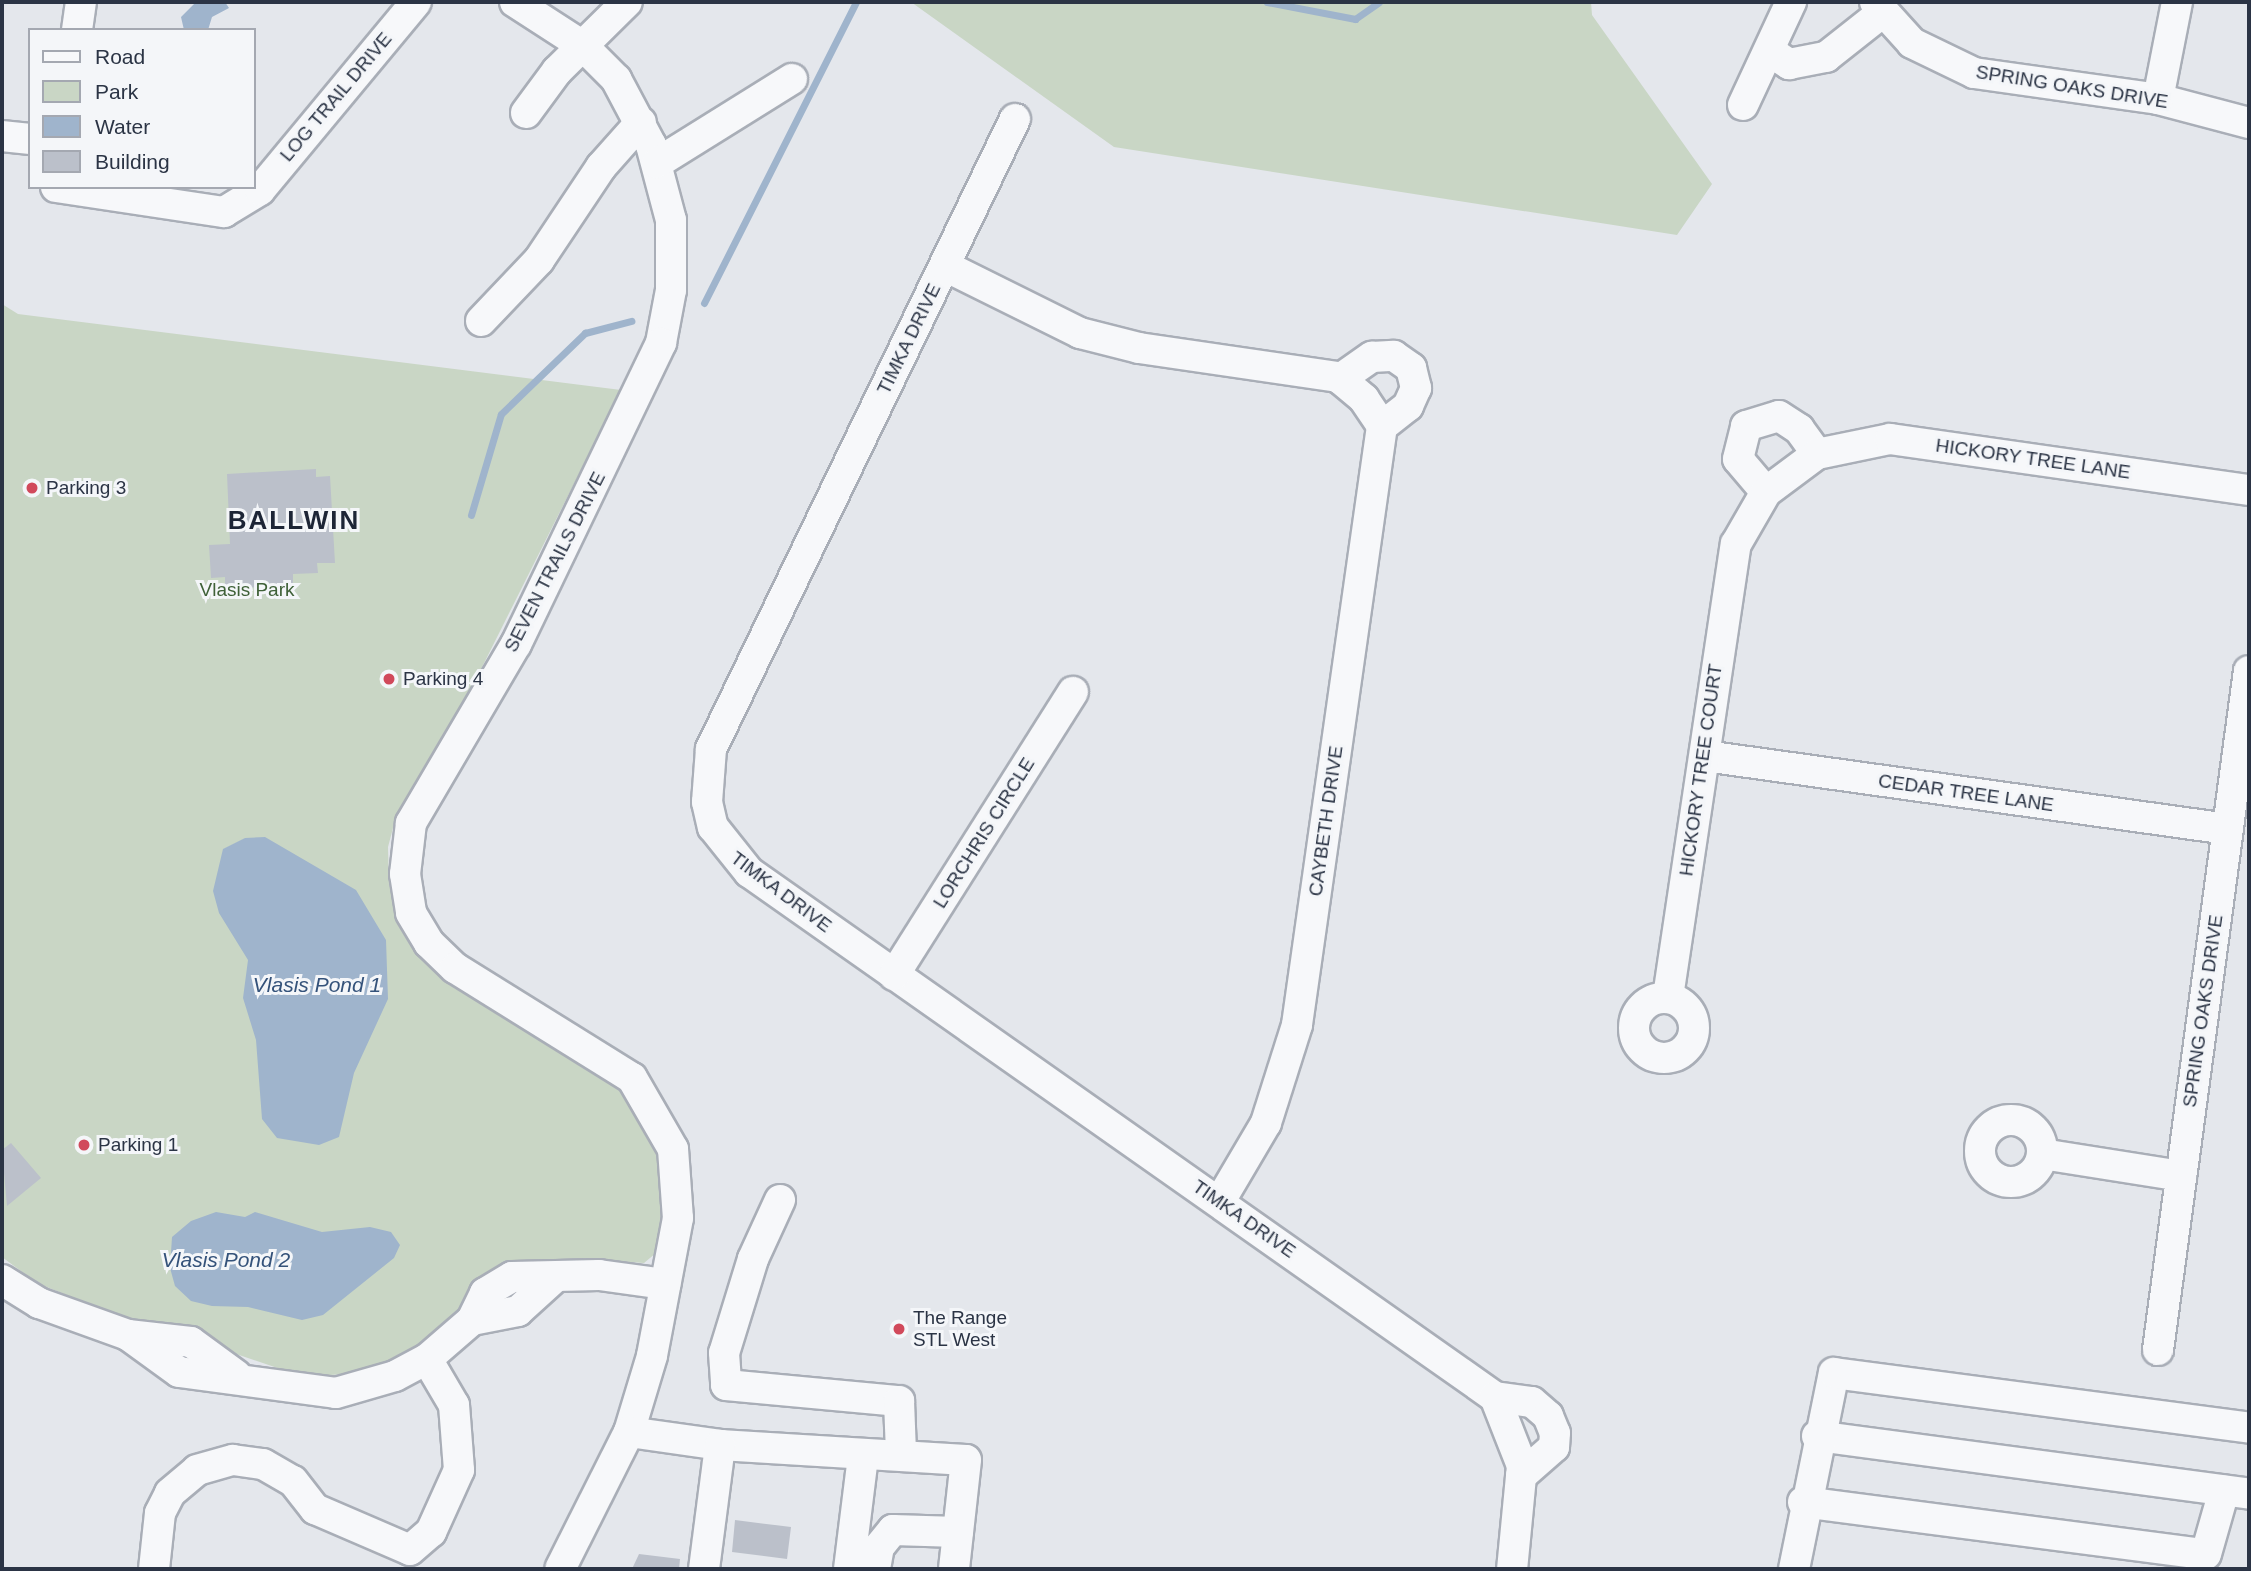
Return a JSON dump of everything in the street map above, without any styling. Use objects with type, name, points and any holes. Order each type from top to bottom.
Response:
[{"type":"street","points":[[77,28],[81,2]]},
{"type":"street","name":"LOG TRAIL DRIVE","points":[[69,189],[224,212],[260,190],[415,2]]},
{"type":"street","name":"SEVEN TRAILS DRIVE","points":[[515,2],[583,46],[616,79],[641,121],[657,163],[671,220],[671,290],[661,344],[516,644],[411,823],[405,874],[411,913],[429,943],[455,968],[632,1078],[654,1110],[679,1184],[666,1284],[629,1432],[560,1569]]},
{"type":"street","points":[[526,113],[583,46],[627,2]]},
{"type":"street","points":[[1743,105],[1771,52],[1776,24],[1791,2]]},
{"type":"street","points":[[2158,99],[2177,2]]},
{"type":"street","points":[[1771,52],[1789,64],[1826,57],[1879,7]]},
{"type":"street","name":"SPRING OAKS DRIVE","points":[[1879,7],[1912,43],[1974,73],[2158,99],[2249,123]]},
{"type":"street","points":[[657,163],[792,79]]},
{"type":"street","name":"TIMKA DRIVE","points":[[1015,119],[711,749],[706,802],[725,850],[894,975],[1220,1201],[1495,1397],[1513,1431],[1521,1476],[1512,1569]]},
{"type":"street","points":[[481,320],[540,260],[601,167],[641,121]]},
{"type":"street","points":[[2,136],[28,139]]},
{"type":"street","points":[[945,266],[1080,333],[1340,379],[1364,399],[1382,426],[1408,407],[1416,388],[1410,368],[1394,356],[1372,357],[1340,379]]},
{"type":"street","points":[[1766,492],[1738,459],[1746,426],[1779,416],[1799,429],[1817,454]]},
{"type":"street","name":"CAYBETH DRIVE","points":[[1220,1201],[1266,1123],[1297,1025],[1382,426]]},
{"type":"street","name":"HICKORY TREE LANE","points":[[1737,544],[1766,492],[1817,454],[1890,439],[2249,490]]},
{"type":"street","name":"HICKORY TREE COURT","points":[[1668,997],[1737,544]]},
{"type":"street","name":"SPRING OAKS DRIVE","points":[[2158,1350],[2249,671]]},
{"type":"street","name":"LORCHRIS CIRCLE","points":[[894,975],[1073,692]]},
{"type":"street","name":"CEDAR TREE LANE","points":[[1705,756],[2228,829]]},
{"type":"street","points":[[2042,1154],[2181,1177]]},
{"type":"street","points":[[780,1200],[753,1259],[724,1353],[726,1385],[899,1401],[901,1454]]},
{"type":"street","points":[[2,1280],[39,1303],[128,1335],[191,1342],[236,1375],[302,1392],[335,1393],[395,1376],[427,1359],[472,1320],[498,1282],[599,1275],[666,1284]]},
{"type":"street","points":[[154,1569],[160,1513],[170,1493],[197,1470],[233,1460],[263,1464],[293,1481],[315,1509],[412,1560],[431,1532],[459,1470],[454,1405],[427,1359]]},
{"type":"street","points":[[1794,1569],[1803,1502],[1828,1381],[1835,1373],[1853,1371],[2249,1428]]},
{"type":"street","name":"TIMKA DRIVE","points":[[1495,1397],[1532,1402],[1548,1416],[1555,1433],[1554,1447],[1521,1476]]},
{"type":"street","points":[[629,1432],[720,1445],[863,1457],[901,1454],[966,1460],[954,1569]]},
{"type":"street","points":[[1803,1502],[2206,1554],[2237,1493],[1817,1436]]},
{"type":"street","points":[[704,1569],[720,1445]]},
{"type":"street","points":[[849,1569],[863,1457]]},
{"type":"street","points":[[875,1569],[879,1547],[893,1530],[958,1532]]},
{"type":"green space","points":[[911,2],[1591,2],[1592,15],[1712,184],[1677,235],[1114,147]]},
{"type":"green space","name":"Vlasis Park","points":[[2,304],[18,314],[621,390],[458,715],[397,813],[388,847],[389,885],[421,957],[451,983],[581,1057],[615,1082],[633,1105],[661,1165],[665,1202],[656,1253],[644,1263],[586,1259],[533,1267],[467,1300],[423,1343],[390,1362],[358,1373],[304,1377],[89,1304],[37,1283],[2,1257]]},
{"type":"water","points":[[196,2],[225,2],[229,8],[212,17],[209,28],[184,28],[181,17]]},
{"type":"water","name":"Vlasis Pond 1","points":[[265,837],[356,890],[386,940],[388,999],[354,1073],[339,1137],[319,1145],[277,1138],[262,1119],[256,1040],[243,998],[248,960],[219,913],[213,891],[223,849],[245,838]]},
{"type":"water","name":"Vlasis Pond 2","points":[[216,1212],[245,1217],[255,1212],[322,1232],[370,1227],[391,1232],[400,1245],[394,1258],[323,1315],[302,1320],[248,1307],[212,1306],[191,1301],[175,1286],[170,1268],[172,1237],[191,1221]]},
{"type":"building","points":[[316,469],[316,477],[330,476],[335,563],[317,563],[318,573],[293,574],[293,585],[225,589],[225,577],[211,578],[209,545],[230,544],[227,474]]},
{"type":"building","points":[[11,1143],[41,1178],[7,1206],[2,1150]]},
{"type":"building","points":[[735,1520],[791,1527],[787,1559],[732,1552]]},
{"type":"building","points":[[639,1554],[680,1559],[679,1569],[632,1569]]},
{"type":"waterway","points":[[704,303],[856,2]]},
{"type":"waterway","points":[[1267,2],[1355,19],[1379,2]]},
{"type":"waterway","points":[[471,515],[501,414],[585,333],[631,321]]},
{"type":"place","name":"Parking 3","points":[[32,488]]},
{"type":"place","name":"Parking 4","points":[[389,679]]},
{"type":"place","name":"Parking 1","points":[[84,1145]]},
{"type":"place","name":"The Range STL West","points":[[899,1329]]},
{"type":"district","name":"BALLWIN","points":[[294,521]]}]
